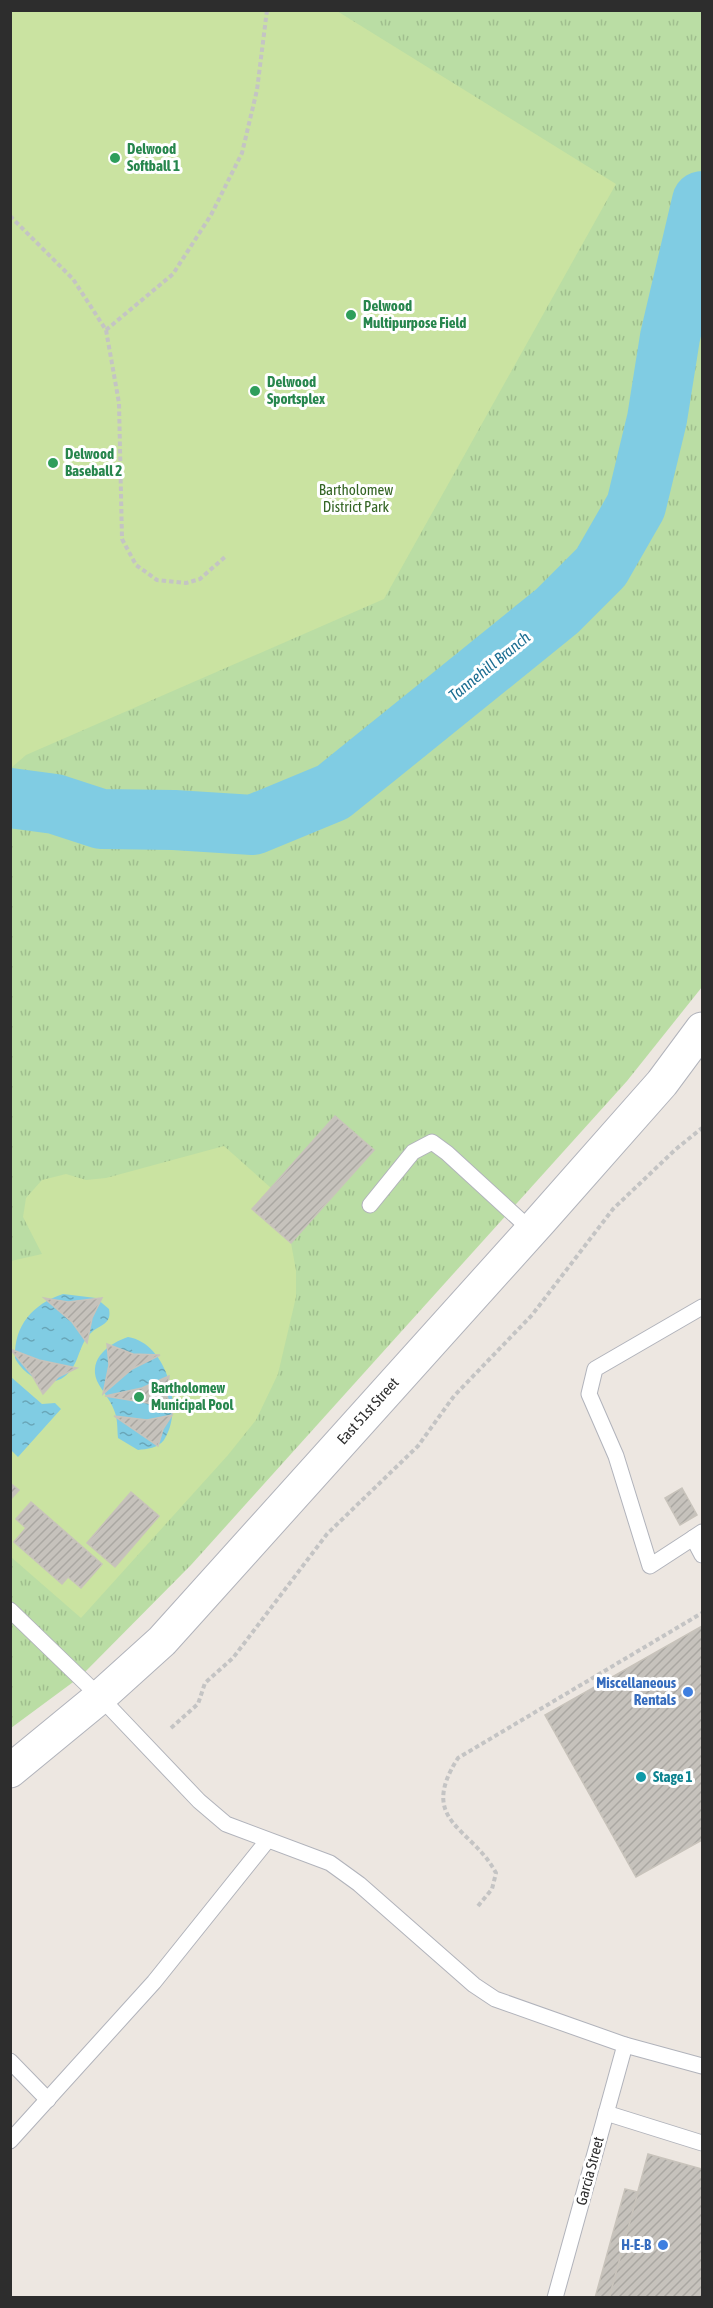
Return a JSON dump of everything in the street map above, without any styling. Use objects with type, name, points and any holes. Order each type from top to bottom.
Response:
[{"type":"main road","name":"East 51st Street","points":[[10,1771],[100,1697],[162,1641],[662,1083],[702,1029]]},
{"type":"lane","points":[[370,1205],[413,1152],[432,1142],[531,1230]]},
{"type":"lane","points":[[702,1307],[595,1369],[589,1394],[616,1456],[650,1566],[698,1535],[702,1555]]},
{"type":"lane","points":[[10,1610],[100,1697],[200,1802],[226,1824],[330,1863],[359,1884],[474,1985],[495,1999],[625,2045],[702,2066]]},
{"type":"lane","points":[[10,2141],[154,1982],[267,1841]]},
{"type":"lane","name":"Garcia Street","points":[[555,2298],[625,2045]]},
{"type":"lane","points":[[10,2061],[48,2100]]},
{"type":"lane","points":[[606,2113],[702,2143]]},
{"type":"path","points":[[106,330],[173,274],[211,215],[242,153],[257,90],[267,10]]},
{"type":"path","points":[[10,216],[73,279],[106,330],[119,403],[122,539],[129,554],[146,574],[170,583],[200,579],[226,556]]},
{"type":"path","points":[[171,1728],[198,1704],[205,1683],[233,1658],[327,1534],[418,1446],[454,1396],[532,1315],[613,1209],[676,1149],[702,1128]]},
{"type":"path","points":[[478,1906],[496,1881],[496,1873],[450,1820],[443,1804],[450,1770],[458,1758],[702,1612]]},
{"type":"green space","name":"Delwood Sportsplex","points":[[11,10],[337,11],[616,184],[384,599],[26,755],[11,768]]},
{"type":"green space","name":"Bartholomew District Park","points":[[11,11],[702,11],[702,987],[627,1081],[191,1565],[80,1677],[11,1728]]},
{"type":"green space","name":"Bartholomew Municipal Pool","points":[[224,1146],[271,1188],[253,1209],[291,1243],[296,1270],[296,1297],[278,1374],[256,1420],[228,1455],[81,1618],[11,1557],[11,1261],[42,1254],[23,1217],[26,1198],[42,1180],[66,1174],[86,1180],[106,1178]]},
{"type":"water","points":[[63,1294],[96,1298],[109,1309],[110,1314],[105,1323],[88,1336],[71,1370],[64,1377],[48,1382],[26,1372],[15,1358],[16,1346],[18,1335],[27,1317],[52,1298]]},
{"type":"water","points":[[128,1337],[142,1342],[153,1351],[162,1364],[172,1395],[173,1412],[170,1427],[162,1443],[149,1449],[138,1450],[118,1438],[115,1413],[95,1373],[102,1353],[114,1343]]},
{"type":"water","points":[[11,1377],[42,1404],[55,1403],[61,1409],[18,1457],[11,1450]]},
{"type":"building","points":[[335,1116],[374,1150],[291,1243],[252,1209]]},
{"type":"building","points":[[44,1298],[68,1302],[102,1298],[92,1318],[87,1343],[72,1322]]},
{"type":"building","points":[[107,1344],[133,1354],[160,1355],[132,1369],[103,1394],[109,1365]]},
{"type":"building","points":[[10,1349],[39,1360],[77,1368],[58,1377],[43,1394],[32,1375]]},
{"type":"building","points":[[169,1376],[167,1396],[172,1413],[148,1403],[105,1396],[142,1388]]},
{"type":"building","points":[[172,1415],[163,1429],[158,1446],[114,1416],[147,1420]]},
{"type":"building","points":[[10,1483],[19,1490],[10,1500]]},
{"type":"building","points":[[682,1488],[697,1515],[680,1525],[665,1498]]},
{"type":"building","points":[[131,1492],[159,1516],[115,1567],[87,1543]]},
{"type":"building","points":[[31,1502],[102,1564],[81,1588],[68,1577],[62,1584],[14,1542],[26,1528],[16,1519]]},
{"type":"building","name":"Stage 1","points":[[702,1626],[702,1840],[636,1877],[545,1715]]},
{"type":"building","name":"H-E-B","points":[[648,2154],[702,2169],[702,2298],[609,2298]]},
{"type":"building","points":[[625,2189],[638,2192],[609,2298],[595,2298]]},
{"type":"waterway","name":"Tannehill Branch","points":[[10,798],[55,804],[101,819],[174,820],[253,825],[333,792],[557,611],[601,567],[636,506],[657,419],[670,337],[702,201]]},
{"type":"place","name":"Delwood Softball 1","points":[[115,158]]},
{"type":"place","name":"Delwood Multipurpose Field","points":[[351,315]]},
{"type":"place","name":"Delwood Sportsplex","points":[[255,391]]},
{"type":"place","name":"Delwood Baseball 2","points":[[53,463]]},
{"type":"place","name":"Bartholomew Municipal Pool","points":[[139,1397]]},
{"type":"place","name":"Miscellaneous Rentals","points":[[688,1692]]},
{"type":"place","name":"Stage 1","points":[[641,1777]]},
{"type":"place","name":"H-E-B","points":[[663,2245]]}]
